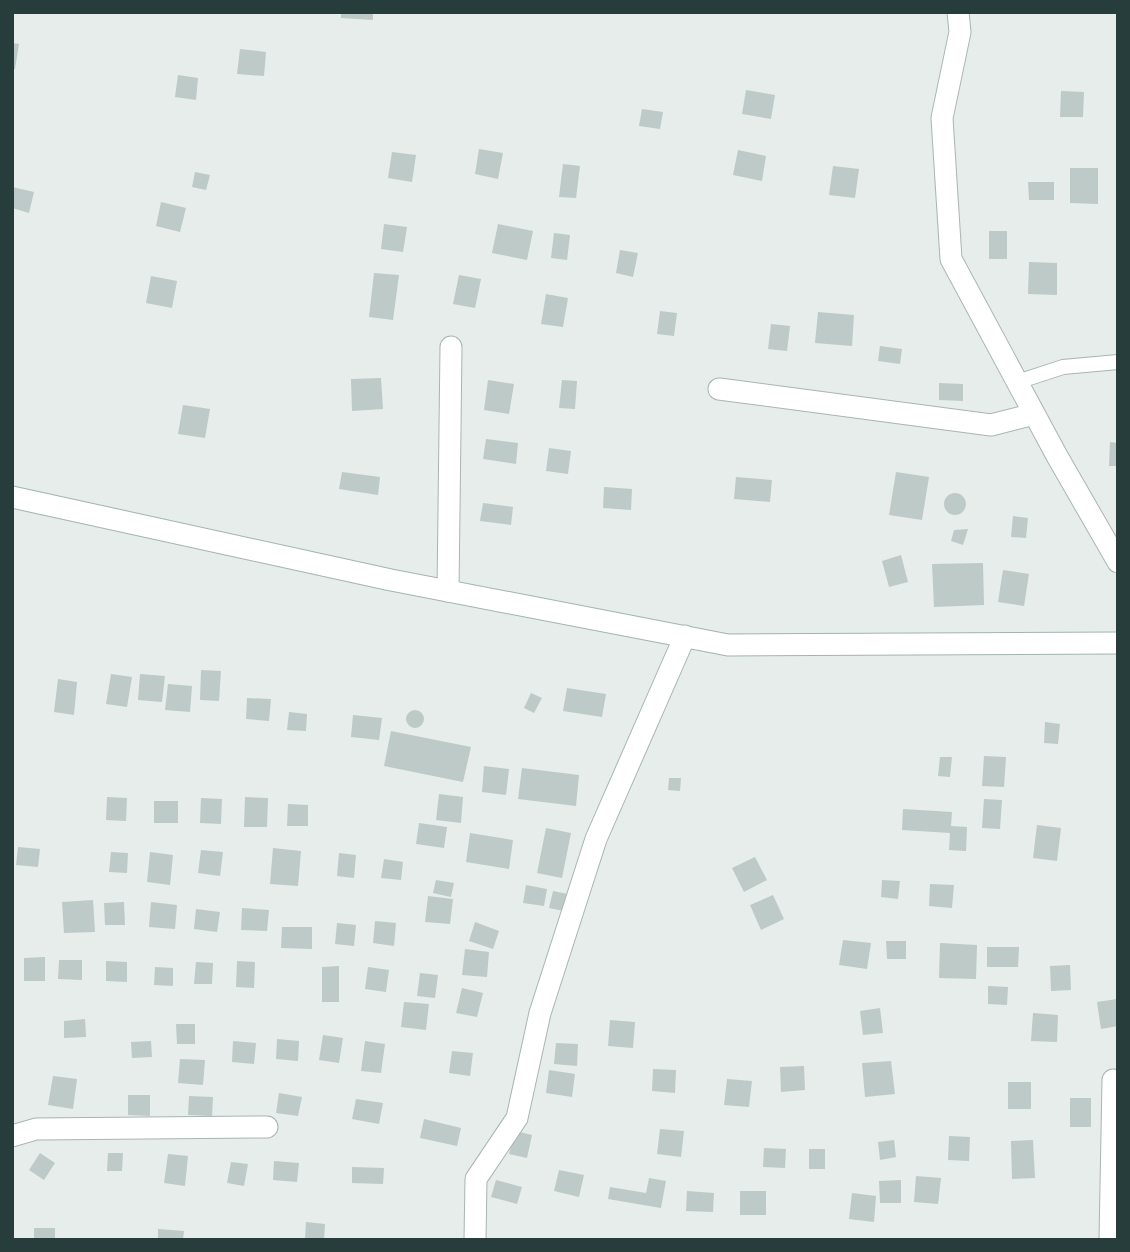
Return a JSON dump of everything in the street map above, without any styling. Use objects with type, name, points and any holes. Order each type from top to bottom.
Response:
[{"type":"street","points":[[958,12],[960,32],[942,118],[951,259],[1034,414],[1118,562]]},
{"type":"street","points":[[448,590],[451,347]]},
{"type":"street","points":[[719,389],[991,425],[1034,414]]},
{"type":"street","points":[[12,497],[448,590],[728,645],[1118,643]]},
{"type":"street","points":[[475,1240],[476,1179],[517,1118],[540,1013],[596,839],[685,636]]},
{"type":"street","points":[[1110,1240],[1113,1080]]},
{"type":"street","points":[[12,1136],[36,1129],[267,1127]]},
{"type":"lane","points":[[1017,382],[1063,367],[1118,362]]},
{"type":"building","points":[[341,12],[373,12],[373,20],[341,18]]},
{"type":"building","points":[[12,43],[19,44],[15,69],[12,69]]},
{"type":"building","points":[[240,49],[266,52],[264,76],[237,74]]},
{"type":"building","points":[[178,75],[198,78],[196,100],[175,97]]},
{"type":"building","points":[[746,90],[775,95],[771,119],[742,114]]},
{"type":"building","points":[[1061,91],[1084,92],[1083,117],[1060,117]]},
{"type":"building","points":[[642,109],[663,112],[660,129],[639,126]]},
{"type":"building","points":[[479,149],[503,153],[498,179],[475,174]]},
{"type":"building","points":[[738,150],[766,156],[762,181],[733,175]]},
{"type":"building","points":[[392,152],[416,155],[412,182],[388,178]]},
{"type":"building","points":[[563,164],[580,166],[576,198],[559,197]]},
{"type":"building","points":[[833,166],[859,169],[855,198],[829,195]]},
{"type":"building","points":[[1070,168],[1098,168],[1098,204],[1070,203]]},
{"type":"building","points":[[195,172],[210,175],[206,190],[192,187]]},
{"type":"building","points":[[1028,182],[1054,182],[1054,200],[1029,200]]},
{"type":"building","points":[[12,187],[34,192],[29,213],[12,208]]},
{"type":"building","points":[[161,202],[186,208],[180,232],[156,226]]},
{"type":"building","points":[[384,224],[407,227],[403,252],[381,249]]},
{"type":"building","points":[[498,224],[533,231],[527,260],[492,253]]},
{"type":"building","points":[[989,231],[1007,231],[1007,259],[989,259]]},
{"type":"building","points":[[554,233],[570,235],[567,260],[551,258]]},
{"type":"building","points":[[620,250],[638,253],[633,277],[616,273]]},
{"type":"building","points":[[1029,262],[1057,263],[1057,295],[1028,294]]},
{"type":"building","points":[[374,273],[399,275],[393,320],[369,317]]},
{"type":"building","points":[[459,275],[481,279],[475,308],[453,304]]},
{"type":"building","points":[[151,276],[177,281],[172,308],[146,303]]},
{"type":"building","points":[[546,294],[568,298],[563,327],[541,324]]},
{"type":"building","points":[[660,311],[677,313],[674,336],[657,334]]},
{"type":"building","points":[[818,312],[854,315],[852,346],[815,343]]},
{"type":"building","points":[[771,324],[790,326],[787,351],[768,349]]},
{"type":"building","points":[[880,346],[902,349],[900,364],[878,361]]},
{"type":"building","points":[[381,378],[383,409],[352,411],[351,379]]},
{"type":"building","points":[[488,380],[514,384],[509,414],[484,410]]},
{"type":"building","points":[[562,380],[577,381],[575,409],[559,408]]},
{"type":"building","points":[[939,383],[963,384],[963,401],[939,400]]},
{"type":"building","points":[[183,405],[210,409],[205,438],[178,434]]},
{"type":"building","points":[[486,439],[518,443],[516,464],[483,459]]},
{"type":"building","points":[[1110,442],[1118,443],[1118,466],[1109,466]]},
{"type":"building","points":[[549,448],[571,451],[568,474],[546,471]]},
{"type":"building","points":[[342,472],[380,477],[378,495],[339,489]]},
{"type":"building","points":[[896,472],[929,477],[922,520],[889,515]]},
{"type":"building","points":[[736,477],[772,480],[770,502],[734,499]]},
{"type":"building","points":[[604,487],[632,489],[631,510],[603,508]]},
{"type":"building","points":[[955,493],[963,496],[966,504],[963,512],[955,515],[947,512],[944,504],[947,496]]},
{"type":"building","points":[[483,503],[513,507],[511,525],[480,521]]},
{"type":"building","points":[[1013,516],[1028,518],[1026,538],[1011,537]]},
{"type":"building","points":[[968,529],[963,545],[951,541],[954,530]]},
{"type":"building","points":[[901,555],[908,582],[889,587],[882,561]]},
{"type":"building","points":[[983,563],[984,605],[934,607],[932,564]]},
{"type":"building","points":[[1003,570],[1029,574],[1024,606],[998,602]]},
{"type":"building","points":[[201,670],[221,671],[219,701],[200,700]]},
{"type":"building","points":[[111,674],[132,677],[127,707],[106,704]]},
{"type":"building","points":[[140,674],[165,676],[162,702],[138,700]]},
{"type":"building","points":[[58,679],[77,682],[74,715],[54,712]]},
{"type":"building","points":[[168,684],[192,686],[190,712],[165,710]]},
{"type":"building","points":[[567,688],[606,694],[602,717],[563,711]]},
{"type":"building","points":[[531,693],[542,698],[534,713],[524,708]]},
{"type":"building","points":[[247,698],[271,699],[269,721],[246,719]]},
{"type":"building","points":[[415,710],[421,713],[424,719],[421,725],[415,728],[409,725],[406,719],[409,713]]},
{"type":"building","points":[[289,712],[307,714],[306,731],[287,730]]},
{"type":"building","points":[[353,715],[382,718],[379,740],[351,737]]},
{"type":"building","points":[[1045,722],[1060,724],[1058,744],[1044,743]]},
{"type":"building","points":[[391,731],[471,747],[463,782],[384,766]]},
{"type":"building","points":[[984,756],[1006,757],[1004,787],[982,786]]},
{"type":"building","points":[[940,757],[952,757],[950,777],[938,776]]},
{"type":"building","points":[[484,766],[509,769],[506,795],[482,792]]},
{"type":"building","points":[[522,768],[579,775],[576,806],[518,799]]},
{"type":"building","points":[[669,778],[681,778],[680,791],[668,790]]},
{"type":"building","points":[[439,794],[463,797],[461,823],[436,820]]},
{"type":"building","points":[[107,797],[127,798],[126,821],[106,820]]},
{"type":"building","points":[[245,797],[268,798],[267,827],[244,827]]},
{"type":"building","points":[[201,798],[222,799],[221,824],[200,823]]},
{"type":"building","points":[[984,799],[1002,800],[1000,829],[982,828]]},
{"type":"building","points":[[154,801],[178,801],[178,823],[154,823]]},
{"type":"building","points":[[288,804],[308,805],[308,826],[287,826]]},
{"type":"building","points":[[903,809],[952,812],[951,826],[967,827],[966,851],[949,850],[950,833],[902,830]]},
{"type":"building","points":[[419,823],[447,827],[444,848],[416,844]]},
{"type":"building","points":[[1037,825],[1061,828],[1057,861],[1033,858]]},
{"type":"building","points":[[546,828],[571,833],[562,878],[537,873]]},
{"type":"building","points":[[470,833],[513,840],[509,869],[466,862]]},
{"type":"building","points":[[18,847],[40,849],[38,867],[16,865]]},
{"type":"building","points":[[273,848],[301,851],[298,886],[270,884]]},
{"type":"building","points":[[201,850],[223,852],[220,876],[198,873]]},
{"type":"building","points":[[111,852],[128,853],[127,873],[109,872]]},
{"type":"building","points":[[150,852],[173,855],[170,885],[147,882]]},
{"type":"building","points":[[339,853],[356,855],[354,878],[337,876]]},
{"type":"building","points":[[755,857],[767,880],[744,892],[732,868]]},
{"type":"building","points":[[384,859],[403,862],[401,880],[381,878]]},
{"type":"building","points":[[436,880],[454,883],[451,897],[433,893]]},
{"type":"building","points":[[882,880],[900,881],[898,899],[881,897]]},
{"type":"building","points":[[930,884],[954,885],[952,908],[929,906]]},
{"type":"building","points":[[526,885],[547,889],[544,906],[523,903]]},
{"type":"building","points":[[553,891],[573,895],[569,912],[549,908]]},
{"type":"building","points":[[773,895],[784,919],[761,930],[750,905]]},
{"type":"building","points":[[428,896],[453,899],[450,924],[425,922]]},
{"type":"building","points":[[93,900],[95,932],[64,933],[62,902]]},
{"type":"building","points":[[124,902],[125,925],[105,925],[104,903]]},
{"type":"building","points":[[151,902],[177,905],[175,929],[149,927]]},
{"type":"building","points":[[242,908],[269,910],[267,931],[241,930]]},
{"type":"building","points":[[196,909],[220,912],[217,932],[194,929]]},
{"type":"building","points":[[375,921],[396,923],[394,946],[373,943]]},
{"type":"building","points":[[475,922],[499,931],[493,949],[469,941]]},
{"type":"building","points":[[337,923],[356,925],[354,946],[335,944]]},
{"type":"building","points":[[282,927],[312,927],[312,949],[281,948]]},
{"type":"building","points":[[843,940],[871,943],[867,969],[839,965]]},
{"type":"building","points":[[886,941],[906,941],[906,959],[887,959]]},
{"type":"building","points":[[940,943],[977,945],[976,979],[939,978]]},
{"type":"building","points":[[987,947],[1019,947],[1018,967],[987,967]]},
{"type":"building","points":[[465,949],[489,952],[487,977],[462,975]]},
{"type":"building","points":[[45,957],[45,981],[24,981],[24,958]]},
{"type":"building","points":[[59,960],[82,960],[82,980],[58,979]]},
{"type":"building","points":[[106,961],[127,962],[127,982],[106,981]]},
{"type":"building","points":[[237,961],[255,962],[254,988],[236,987]]},
{"type":"building","points":[[196,962],[213,963],[212,984],[194,984]]},
{"type":"building","points":[[1070,965],[1071,990],[1051,991],[1050,966]]},
{"type":"building","points":[[339,966],[339,1002],[322,1002],[322,967]]},
{"type":"building","points":[[155,967],[173,968],[173,986],[154,985]]},
{"type":"building","points":[[368,967],[389,970],[386,992],[365,989]]},
{"type":"building","points":[[420,973],[438,975],[435,998],[417,996]]},
{"type":"building","points":[[988,986],[1008,987],[1007,1005],[988,1004]]},
{"type":"building","points":[[462,988],[483,993],[477,1017],[456,1013]]},
{"type":"building","points":[[1117,999],[1118,1026],[1101,1029],[1097,1002]]},
{"type":"building","points":[[404,1002],[429,1004],[426,1030],[401,1027]]},
{"type":"building","points":[[880,1008],[883,1033],[863,1035],[860,1011]]},
{"type":"building","points":[[1033,1013],[1058,1015],[1057,1042],[1031,1041]]},
{"type":"building","points":[[85,1019],[86,1037],[64,1038],[64,1021]]},
{"type":"building","points":[[610,1020],[635,1022],[633,1048],[608,1046]]},
{"type":"building","points":[[176,1024],[195,1024],[195,1044],[177,1044]]},
{"type":"building","points":[[323,1035],[343,1038],[339,1063],[319,1060]]},
{"type":"building","points":[[277,1039],[299,1041],[298,1061],[276,1059]]},
{"type":"building","points":[[151,1041],[152,1057],[132,1058],[131,1042]]},
{"type":"building","points":[[233,1041],[256,1043],[254,1064],[232,1062]]},
{"type":"building","points":[[365,1041],[385,1044],[381,1073],[361,1071]]},
{"type":"building","points":[[556,1043],[578,1044],[577,1066],[554,1064]]},
{"type":"building","points":[[452,1051],[473,1053],[470,1076],[449,1073]]},
{"type":"building","points":[[180,1059],[205,1060],[203,1085],[178,1083]]},
{"type":"building","points":[[891,1061],[895,1094],[865,1097],[862,1063]]},
{"type":"building","points":[[804,1066],[805,1090],[781,1092],[780,1067]]},
{"type":"building","points":[[653,1069],[676,1070],[675,1093],[652,1091]]},
{"type":"building","points":[[549,1070],[575,1074],[572,1097],[546,1093]]},
{"type":"building","points":[[53,1076],[77,1079],[73,1109],[48,1105]]},
{"type":"building","points":[[727,1079],[752,1081],[749,1107],[724,1105]]},
{"type":"building","points":[[1008,1082],[1031,1082],[1031,1109],[1008,1109]]},
{"type":"building","points":[[279,1093],[302,1097],[298,1116],[276,1113]]},
{"type":"building","points":[[128,1095],[150,1095],[150,1116],[128,1115]]},
{"type":"building","points":[[189,1096],[213,1097],[212,1116],[188,1115]]},
{"type":"building","points":[[1070,1098],[1091,1098],[1091,1127],[1070,1127]]},
{"type":"building","points":[[356,1099],[383,1103],[379,1124],[352,1119]]},
{"type":"building","points":[[424,1119],[461,1128],[457,1146],[420,1138]]},
{"type":"building","points":[[660,1129],[684,1131],[681,1157],[657,1154]]},
{"type":"building","points":[[515,1131],[532,1135],[527,1158],[509,1154]]},
{"type":"building","points":[[949,1136],[970,1137],[969,1161],[948,1160]]},
{"type":"building","points":[[894,1140],[896,1157],[880,1160],[878,1142]]},
{"type":"building","points":[[1033,1140],[1035,1178],[1012,1179],[1011,1141]]},
{"type":"building","points":[[764,1148],[786,1149],[785,1168],[763,1167]]},
{"type":"building","points":[[809,1149],[825,1149],[825,1169],[809,1169]]},
{"type":"building","points":[[40,1153],[55,1163],[44,1180],[29,1170]]},
{"type":"building","points":[[108,1153],[123,1153],[122,1171],[107,1171]]},
{"type":"building","points":[[168,1154],[188,1156],[185,1186],[164,1183]]},
{"type":"building","points":[[274,1161],[299,1163],[297,1182],[273,1180]]},
{"type":"building","points":[[231,1162],[248,1164],[244,1186],[227,1183]]},
{"type":"building","points":[[352,1167],[384,1168],[383,1184],[352,1183]]},
{"type":"building","points":[[559,1170],[584,1175],[579,1197],[554,1191]]},
{"type":"building","points":[[916,1176],[941,1178],[938,1204],[914,1202]]},
{"type":"building","points":[[649,1178],[666,1181],[661,1208],[608,1199],[610,1187],[646,1193]]},
{"type":"building","points":[[496,1180],[522,1187],[517,1204],[491,1197]]},
{"type":"building","points":[[901,1180],[901,1203],[880,1203],[879,1181]]},
{"type":"building","points":[[687,1191],[714,1193],[713,1212],[686,1211]]},
{"type":"building","points":[[740,1191],[766,1191],[766,1215],[740,1215]]},
{"type":"building","points":[[852,1193],[876,1196],[874,1222],[849,1219]]},
{"type":"building","points":[[306,1222],[325,1224],[324,1240],[305,1240]]},
{"type":"building","points":[[34,1228],[55,1228],[55,1240],[34,1240]]},
{"type":"building","points":[[158,1229],[184,1231],[183,1240],[158,1240]]}]
